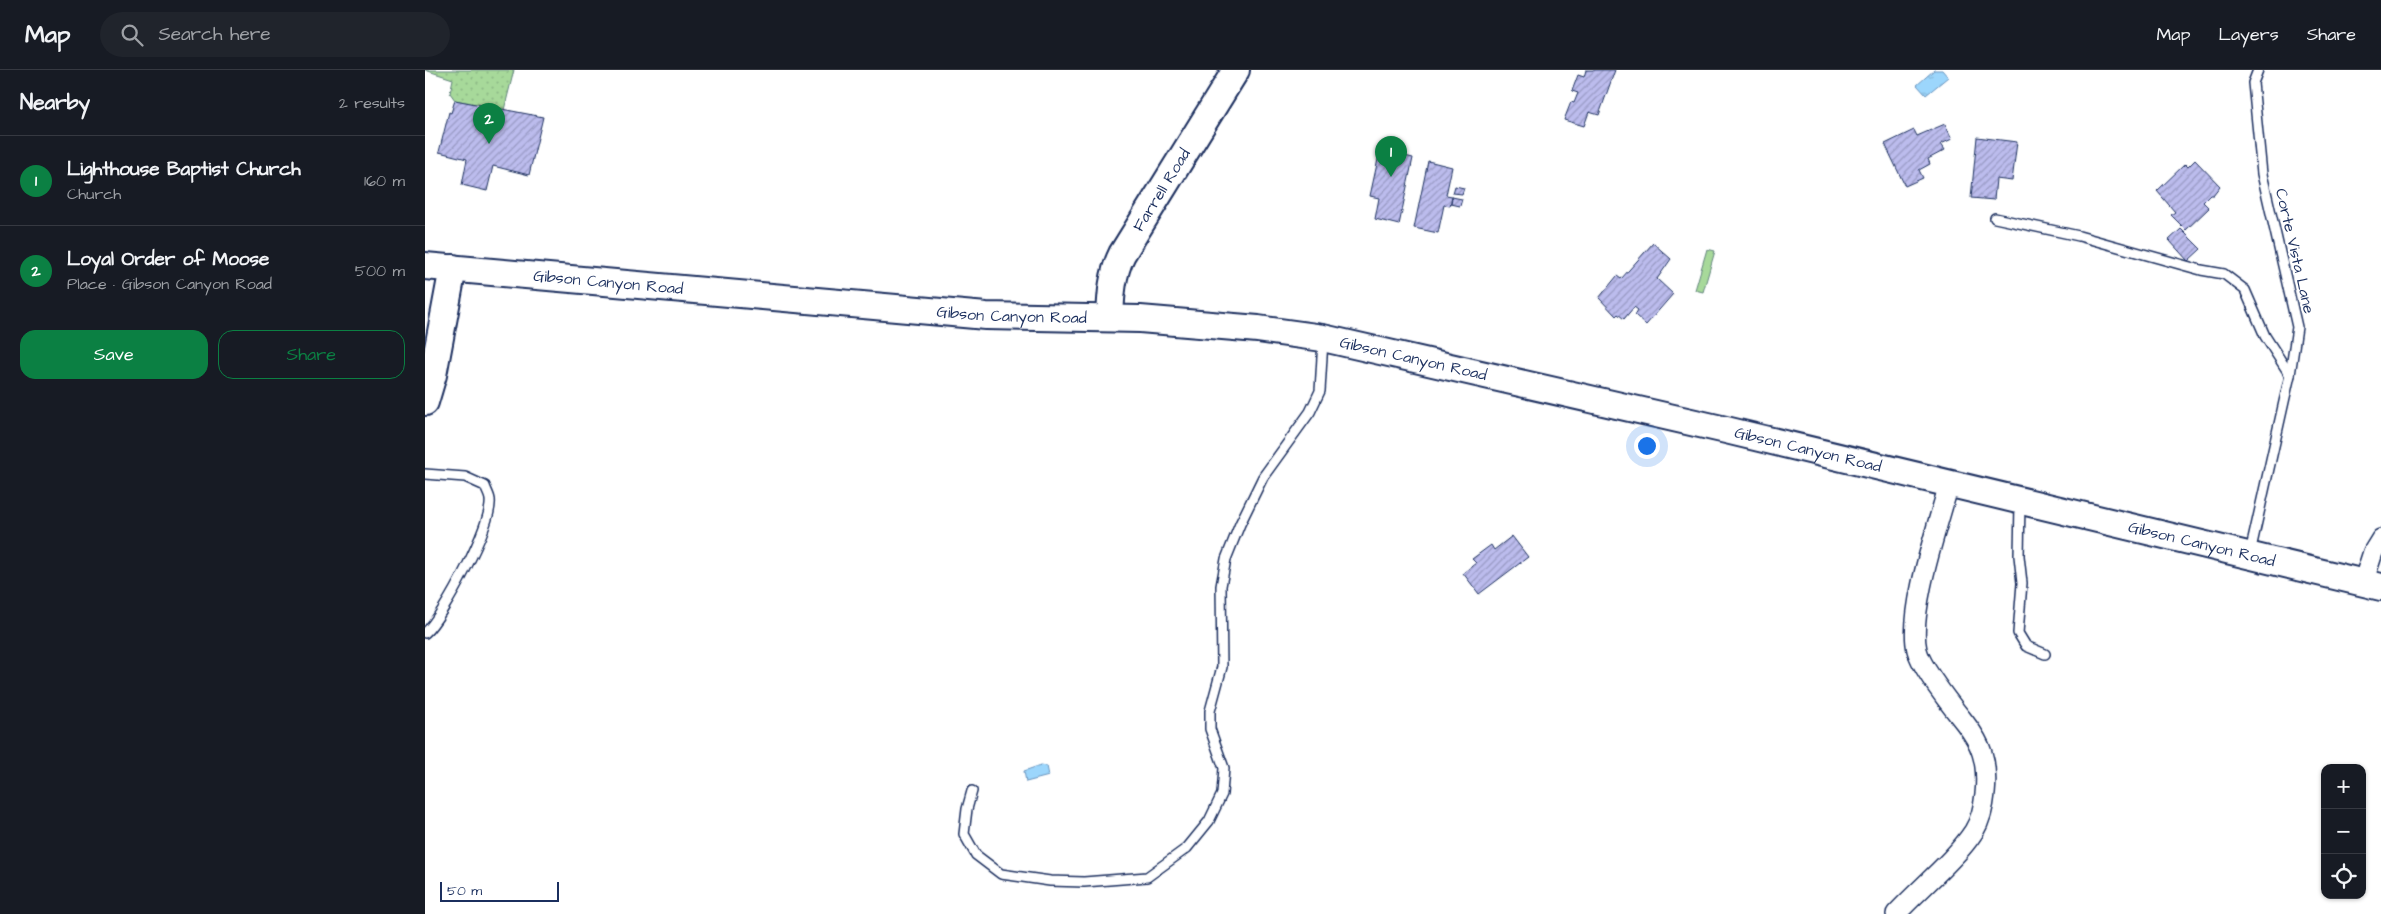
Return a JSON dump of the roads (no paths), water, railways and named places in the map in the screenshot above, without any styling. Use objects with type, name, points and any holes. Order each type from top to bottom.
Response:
[{"type":"main road","name":"Farrell Road","points":[[1111,317],[1112,282],[1116,265],[1236,70]]},
{"type":"main road","name":"Gibson Canyon Road","points":[[425,266],[986,316],[1030,319],[1111,317],[1249,328],[1323,338],[1726,430],[2372,585]]},
{"type":"main road","points":[[425,402],[433,375],[453,268]]},
{"type":"street","points":[[1896,914],[1958,850],[1974,830],[1981,810],[1985,782],[1982,753],[1971,731],[1942,692],[1917,652],[1915,626],[1927,565],[1949,484]]},
{"type":"street","points":[[2372,585],[2373,552],[2381,539]]},
{"type":"lane","name":"Corte Vista Lane","points":[[2249,556],[2290,375],[2297,326],[2263,174],[2253,83],[2258,70]]},
{"type":"lane","points":[[1995,218],[2079,236],[2201,270],[2224,274],[2245,290],[2265,336],[2290,375]]},
{"type":"lane","points":[[972,791],[967,809],[964,834],[976,855],[1001,874],[1050,881],[1085,882],[1147,877],[1187,848],[1209,820],[1222,794],[1224,768],[1211,729],[1210,711],[1222,667],[1221,586],[1226,559],[1240,524],[1263,477],[1310,412],[1320,392],[1323,338]]},
{"type":"lane","points":[[425,474],[465,477],[485,486],[491,500],[488,516],[464,572],[442,610],[425,632]]},
{"type":"lane","points":[[2020,501],[2019,556],[2022,582],[2018,632],[2026,646],[2045,654]]},
{"type":"water","points":[[1934,70],[1942,70],[1948,77],[1926,95],[1917,85]]},
{"type":"water","points":[[1041,765],[1047,766],[1049,776],[1026,782],[1024,771]]},
{"type":"place","name":"Loyal Order of Moose","points":[[489,144]]},
{"type":"place","name":"Lighthouse Baptist Church","points":[[1391,177]]}]
